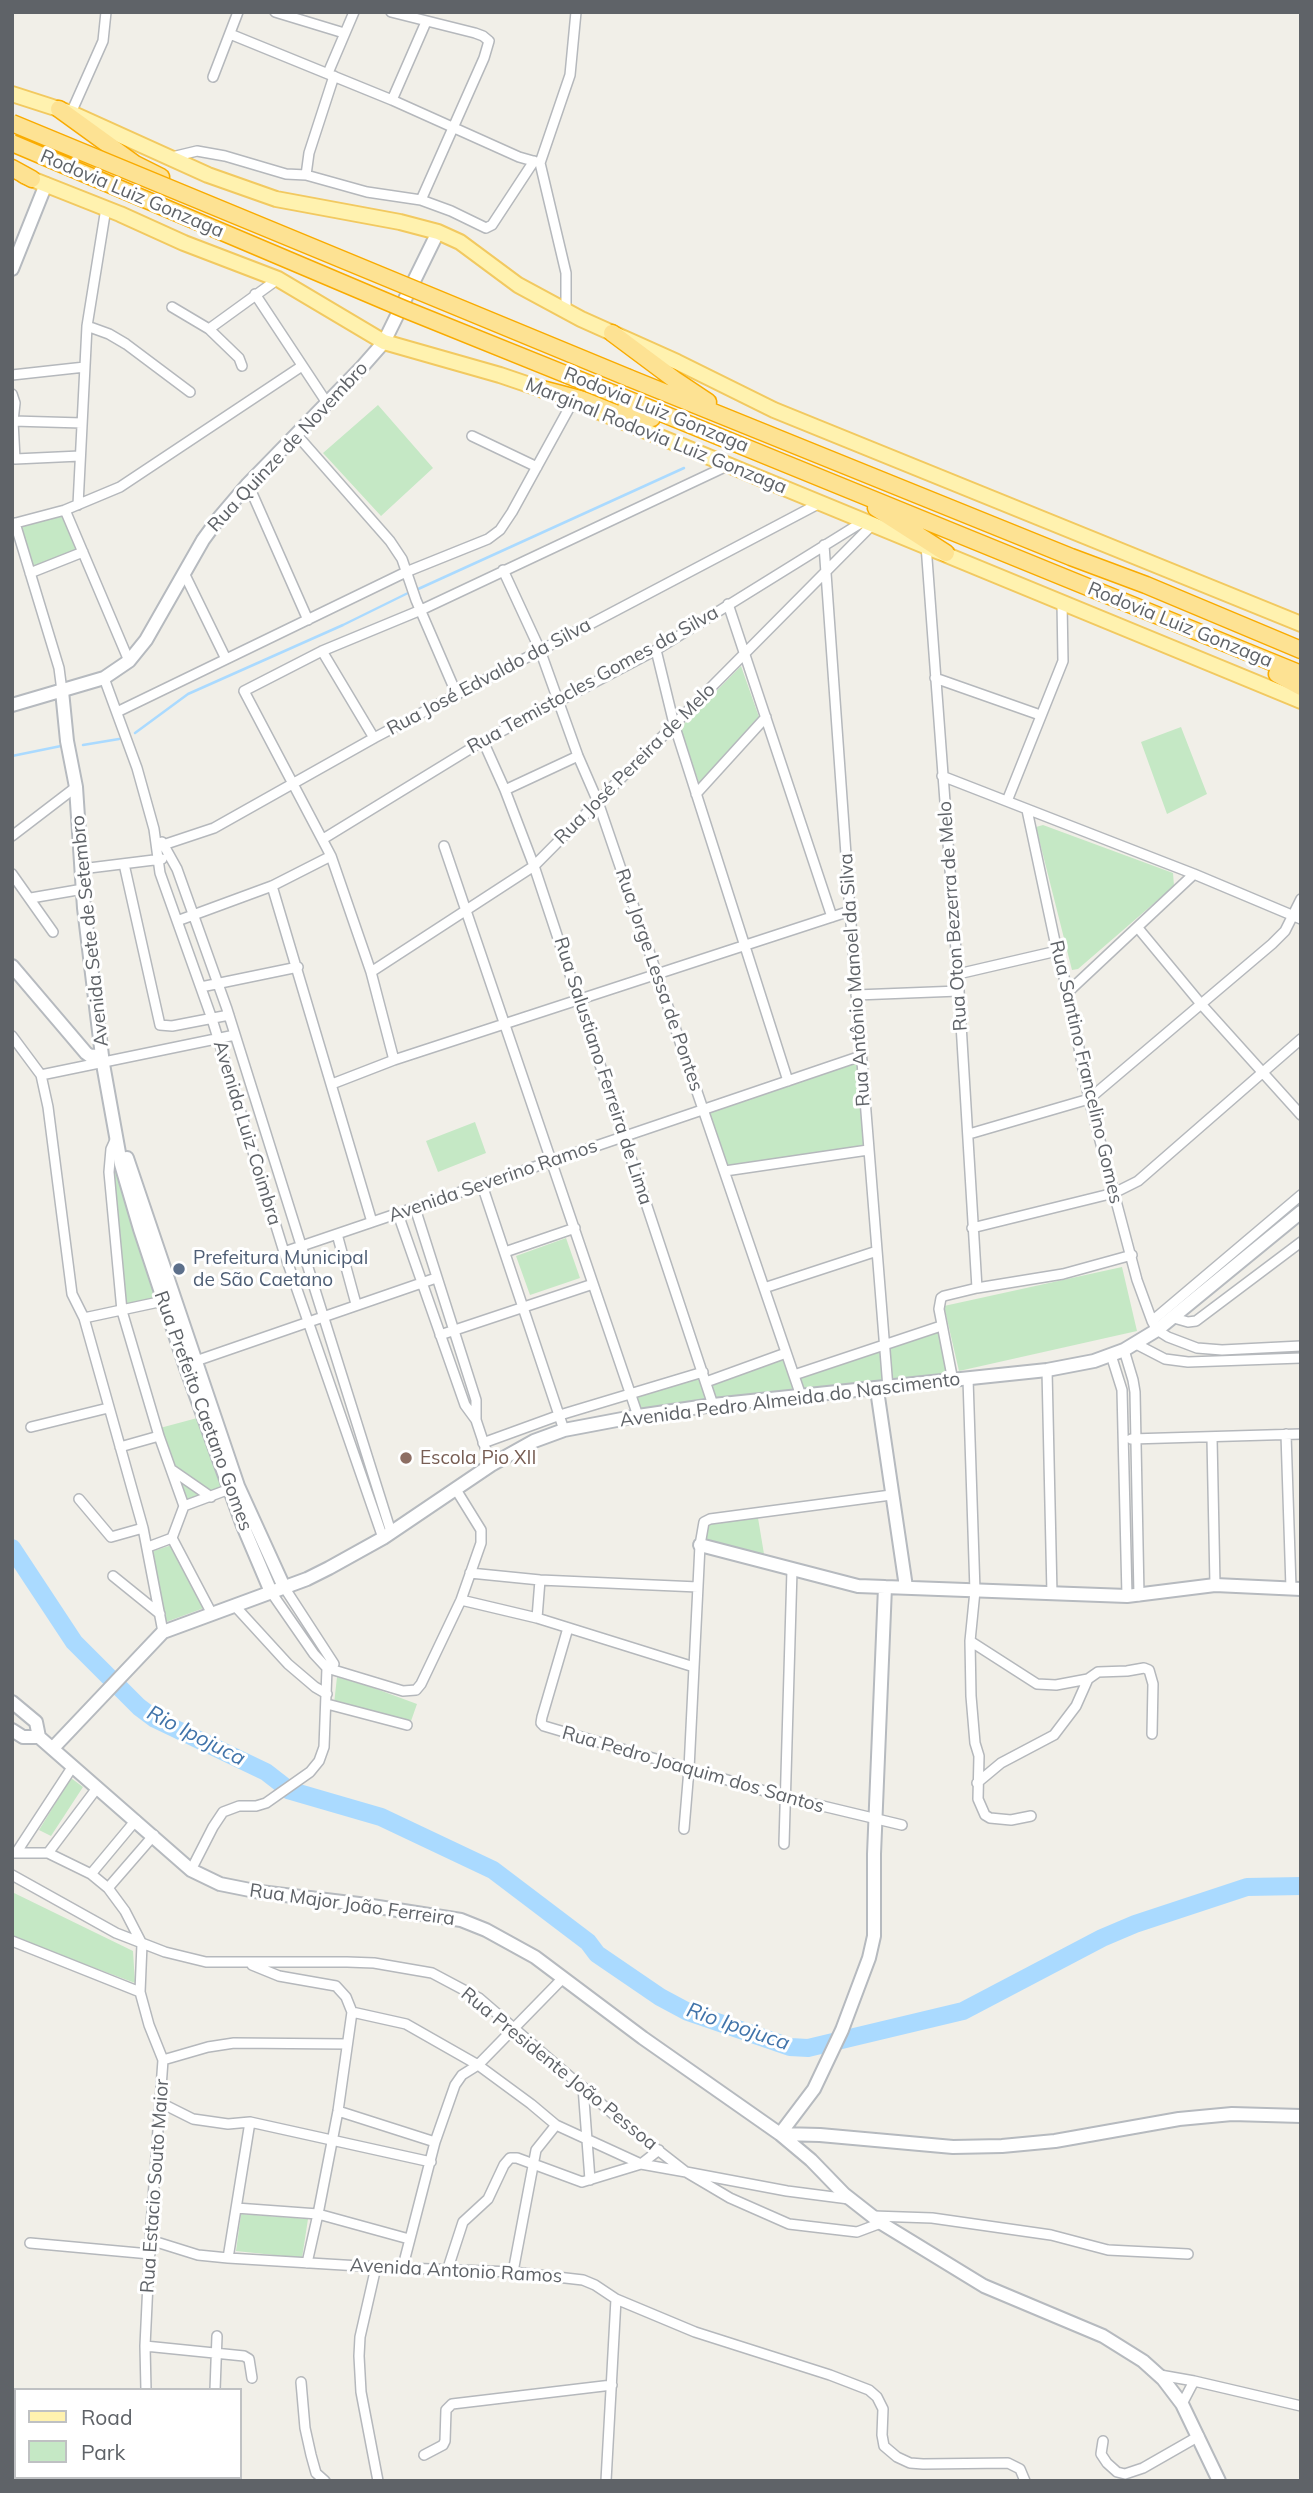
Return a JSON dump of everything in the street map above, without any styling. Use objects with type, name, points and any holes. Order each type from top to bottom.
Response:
[{"type":"highway","points":[[65,111],[135,164],[247,221]]},
{"type":"highway","name":"Rodovia Luiz Gonzaga","points":[[12,123],[775,438],[1146,585],[1301,650]]},
{"type":"highway","name":"Rodovia Luiz Gonzaga","points":[[12,143],[404,309],[1301,674]]},
{"type":"highway","points":[[12,170],[39,182]]},
{"type":"highway","points":[[612,333],[702,398],[762,427],[775,438]]},
{"type":"highway","points":[[542,389],[659,420],[710,439],[746,447]]},
{"type":"highway","points":[[839,484],[851,495],[884,513],[946,554]]},
{"type":"highway","points":[[1146,585],[1171,590],[1301,640]]},
{"type":"highway","points":[[1198,632],[1222,649],[1301,687]]},
{"type":"main road","points":[[12,94],[65,111],[172,156],[208,175],[276,199],[400,222],[438,232],[460,242],[519,285],[566,311],[774,410],[1301,624]]},
{"type":"main road","name":"Marginal Rodovia Luiz Gonzaga","points":[[39,182],[278,279],[383,342],[542,389],[573,401],[1301,702]]},
{"type":"street","points":[[65,111],[103,41],[106,12]]},
{"type":"street","points":[[213,77],[237,14],[226,12]]},
{"type":"street","points":[[275,12],[344,33]]},
{"type":"street","points":[[306,175],[309,153],[331,75],[344,33],[354,12]]},
{"type":"street","points":[[391,12],[475,33],[489,41],[421,200]]},
{"type":"street","points":[[172,156],[197,150],[286,174],[306,175],[367,192],[421,200],[486,228],[492,225],[537,162],[569,75],[576,12]]},
{"type":"street","points":[[392,100],[426,22]]},
{"type":"street","points":[[230,34],[392,100],[519,157],[537,162]]},
{"type":"street","points":[[537,162],[566,273],[566,311]]},
{"type":"street","points":[[12,269],[39,182]]},
{"type":"street","points":[[78,505],[87,326],[106,208]]},
{"type":"street","name":"Rua Quinze de Novembro","points":[[12,705],[104,678],[129,661],[146,640],[203,540],[248,484],[383,342],[438,232]]},
{"type":"street","points":[[209,329],[278,279]]},
{"type":"street","points":[[256,294],[327,403]]},
{"type":"street","points":[[172,307],[209,329],[239,358],[242,366]]},
{"type":"street","points":[[87,326],[126,344],[190,392]]},
{"type":"street","points":[[62,691],[59,668],[14,523],[65,510],[120,486],[302,366]]},
{"type":"street","points":[[12,375],[85,367]]},
{"type":"street","points":[[12,394],[15,403],[15,459],[80,456]]},
{"type":"street","points":[[117,712],[309,620],[488,539],[500,530],[573,401]]},
{"type":"street","points":[[13,421],[82,423]]},
{"type":"street","points":[[296,434],[390,541],[402,559],[416,600],[457,695]]},
{"type":"street","points":[[472,436],[537,467]]},
{"type":"street","points":[[394,1060],[371,972],[331,856],[244,691],[322,651],[421,610],[729,465]]},
{"type":"street","points":[[248,484],[309,620]]},
{"type":"street","name":"Rua José Edvaldo da Silva","points":[[160,846],[214,828],[374,738],[820,503]]},
{"type":"street","points":[[65,510],[129,661]]},
{"type":"street","name":"Rua Temistocles Gomes da Silva","points":[[323,839],[483,741],[656,650],[824,545],[868,523]]},
{"type":"street","name":"Rua José Pereira de Melo","points":[[371,972],[534,866],[826,572],[868,523]]},
{"type":"street","name":"Rua Antônio Manoel da Silva","points":[[824,545],[856,995],[885,1344],[882,1389]]},
{"type":"street","name":"Rua Oton Bezerra de Melo","points":[[926,545],[960,991],[977,1288]]},
{"type":"street","points":[[30,573],[83,552]]},
{"type":"street","name":"Rua Jorge Lessa de Pontes","points":[[503,570],[540,650],[578,756],[598,802],[801,1396]]},
{"type":"street","points":[[184,573],[226,659]]},
{"type":"street","points":[[1007,801],[1063,661],[1062,602]]},
{"type":"street","points":[[728,604],[832,917]]},
{"type":"street","points":[[656,650],[674,724],[789,1080]]},
{"type":"street","points":[[322,651],[374,738]]},
{"type":"street","points":[[104,678],[137,768],[160,846]]},
{"type":"street","points":[[935,678],[1040,715]]},
{"type":"street","name":"Avenida Sete de Setembro","points":[[62,691],[67,741],[76,787],[81,869],[102,1059],[118,1137]]},
{"type":"street","points":[[696,794],[765,717]]},
{"type":"street","name":"Rua Salustiano Ferreira de Lima","points":[[483,741],[534,866],[713,1405]]},
{"type":"street","points":[[505,790],[578,756]]},
{"type":"street","points":[[942,776],[1194,874],[1297,918]]},
{"type":"street","points":[[12,836],[76,787]]},
{"type":"street","name":"Rua Santino Francelino Gomes","points":[[1027,810],[1068,992],[1088,1099],[1137,1280],[1155,1326]]},
{"type":"street","name":"Avenida Luiz Coimbra","points":[[160,846],[177,869],[229,1016],[364,1445],[387,1535]]},
{"type":"street","name":"Avenida Luiz Coimbra","points":[[160,846],[160,873],[212,1019],[307,1323],[351,1450],[387,1535]]},
{"type":"street","points":[[444,846],[638,1416]]},
{"type":"street","points":[[177,922],[272,886],[331,856]]},
{"type":"street","points":[[81,869],[170,857]]},
{"type":"street","points":[[124,864],[158,1021],[165,1027],[229,1016]]},
{"type":"street","points":[[12,874],[53,932]]},
{"type":"street","points":[[1068,992],[1194,874]]},
{"type":"street","points":[[272,886],[372,1222]]},
{"type":"street","points":[[31,898],[83,889]]},
{"type":"street","points":[[968,1134],[1088,1099],[1272,944],[1297,918],[1301,899]]},
{"type":"street","points":[[332,1084],[394,1060],[850,911]]},
{"type":"street","points":[[1138,928],[1201,1004],[1301,1115]]},
{"type":"street","points":[[958,974],[1057,951]]},
{"type":"street","points":[[12,966],[86,1053],[102,1059]]},
{"type":"street","points":[[201,988],[216,982],[298,967]]},
{"type":"street","points":[[856,995],[960,991]]},
{"type":"street","points":[[41,1075],[102,1059],[235,1035]]},
{"type":"street","points":[[12,1036],[41,1075],[48,1107],[72,1294],[84,1318],[143,1528],[163,1632],[53,1748]]},
{"type":"street","points":[[972,1228],[1114,1193],[1138,1181],[1301,1039]]},
{"type":"street","name":"Avenida Severino Ramos","points":[[284,1252],[861,1056]]},
{"type":"street","points":[[118,1137],[109,1158],[122,1311],[159,1436],[184,1506],[172,1538],[212,1615]]},
{"type":"street","name":"Rua Prefeito Caetano Gomes","points":[[118,1137],[134,1195],[190,1364],[247,1523],[278,1590],[329,1665],[340,1671],[403,1690],[416,1690],[461,1600]]},
{"type":"street","points":[[725,1171],[868,1150]]},
{"type":"street","points":[[482,1185],[565,1430]]},
{"type":"street","points":[[111,1198],[134,1195]]},
{"type":"street","points":[[1297,1346],[1222,1350],[1197,1348],[1180,1343],[1155,1326],[1301,1195]]},
{"type":"street","points":[[415,1208],[476,1400],[476,1420],[491,1465]]},
{"type":"street","name":"Avenida Pedro Almeida do Nascimento","points":[[163,1632],[278,1590],[329,1568],[387,1535],[491,1465],[534,1441],[565,1430],[713,1405],[1047,1370],[1118,1353],[1136,1344],[1155,1326],[1174,1318],[1301,1212]]},
{"type":"street","points":[[398,1214],[465,1405],[476,1420]]},
{"type":"street","points":[[505,1252],[575,1228]]},
{"type":"street","points":[[337,1234],[356,1304]]},
{"type":"street","points":[[1174,1318],[1188,1322],[1202,1317],[1301,1242]]},
{"type":"street","points":[[764,1287],[877,1251]]},
{"type":"street","points":[[953,1381],[942,1326],[939,1303],[941,1298],[950,1293],[1063,1274],[1132,1255]]},
{"type":"street","points":[[190,1364],[436,1278]]},
{"type":"street","points":[[440,1335],[593,1284]]},
{"type":"street","points":[[84,1318],[169,1300]]},
{"type":"street","points":[[794,1375],[942,1326]]},
{"type":"street","points":[[1290,1358],[1301,1338]]},
{"type":"street","points":[[1136,1344],[1165,1359],[1188,1362],[1301,1358]]},
{"type":"street","points":[[483,1443],[560,1415],[786,1353]]},
{"type":"street","points":[[1118,1353],[1133,1596]]},
{"type":"street","points":[[1118,1353],[1133,1380],[1136,1439],[1133,1596]]},
{"type":"street","points":[[1047,1370],[1052,1594]]},
{"type":"street","points":[[968,1379],[975,1591],[970,1641],[972,1716],[979,1756],[978,1799],[985,1815],[990,1818],[1011,1820],[1031,1816]]},
{"type":"street","points":[[882,1389],[891,1495],[906,1587]]},
{"type":"street","points":[[31,1427],[108,1408]]},
{"type":"street","points":[[700,1545],[858,1586],[1133,1596],[1214,1584],[1296,1589],[1286,1434]]},
{"type":"street","points":[[1124,1439],[1301,1434]]},
{"type":"street","points":[[120,1447],[159,1436]]},
{"type":"street","points":[[1212,1438],[1214,1584]]},
{"type":"street","points":[[351,1450],[364,1445]]},
{"type":"street","points":[[171,1469],[211,1497]]},
{"type":"street","points":[[184,1506],[234,1488]]},
{"type":"street","points":[[455,1488],[481,1530],[481,1543],[461,1600],[537,1618],[694,1667]]},
{"type":"street","points":[[684,1829],[700,1545],[704,1522],[710,1519],[891,1495]]},
{"type":"street","points":[[79,1499],[111,1537],[143,1528]]},
{"type":"street","points":[[148,1547],[172,1538]]},
{"type":"street","points":[[784,1844],[792,1570]]},
{"type":"street","points":[[470,1573],[540,1580],[698,1587]]},
{"type":"street","points":[[113,1576],[160,1614]]},
{"type":"street","points":[[537,1618],[540,1580]]},
{"type":"street","points":[[780,2134],[814,2089],[842,2030],[869,1958],[874,1936],[874,1854],[886,1587]]},
{"type":"street","points":[[234,1605],[288,1664],[327,1699],[407,1725]]},
{"type":"street","name":"Rua Pedro Joaquim dos Santos","points":[[568,1628],[542,1717],[541,1723],[544,1726],[785,1797],[876,1821],[902,1825]]},
{"type":"street","points":[[970,1641],[1037,1684],[1056,1685],[1088,1679],[1098,1672],[1144,1668],[1149,1670],[1153,1684],[1152,1734]]},
{"type":"street","points":[[191,1870],[223,1812],[239,1806],[256,1807],[266,1803],[310,1772],[320,1760],[324,1747],[329,1665]]},
{"type":"street","points":[[977,1783],[1001,1763],[1054,1735],[1076,1706],[1088,1679]]},
{"type":"street","name":"Rua Major João Ferreira","points":[[12,1702],[36,1722],[39,1737]]},
{"type":"street","name":"Rua Major João Ferreira","points":[[12,1730],[23,1737],[39,1737],[191,1870],[220,1884],[461,1920],[512,1943],[535,1957],[780,2134],[877,2219],[984,2286],[1116,2342],[1160,2375],[1182,2404],[1219,2481]]},
{"type":"street","points":[[14,1853],[73,1766]]},
{"type":"street","points":[[48,1853],[97,1788]]},
{"type":"street","points":[[91,1874],[136,1820]]},
{"type":"street","points":[[108,1888],[154,1835]]},
{"type":"street","points":[[14,1853],[48,1853],[91,1874],[108,1888],[125,1911],[142,1944]]},
{"type":"street","name":"Rua Presidente João Pessoa","points":[[12,1875],[116,1933],[142,1944],[206,1962],[346,1962],[432,1973],[464,1988],[514,2026],[686,2172]]},
{"type":"street","points":[[12,1941],[140,1992]]},
{"type":"street","name":"Rua Estacio Souto Maior","points":[[142,1944],[140,1992],[163,2060],[150,2240],[145,2346],[146,2388]]},
{"type":"street","points":[[250,1964],[279,1976],[336,1986],[346,1997],[352,2012],[338,2111],[307,2263]]},
{"type":"street","points":[[403,2266],[435,2142],[455,2085],[562,1979]]},
{"type":"street","name":"Rua Presidente João Pessoa","points":[[352,2012],[406,2024],[478,2065],[556,2125],[641,2164],[787,2191],[851,2199]]},
{"type":"street","points":[[163,2060],[208,2047],[234,2043],[347,2044]]},
{"type":"street","points":[[583,2087],[590,2180]]},
{"type":"street","points":[[161,2103],[194,2119],[228,2124],[250,2122],[430,2162]]},
{"type":"street","points":[[338,2111],[435,2142]]},
{"type":"street","points":[[780,2134],[820,2134],[953,2147],[1031,2145],[1179,2119],[1232,2114],[1301,2116]]},
{"type":"street","points":[[228,2258],[250,2122]]},
{"type":"street","points":[[513,2272],[538,2146],[556,2125]]},
{"type":"street","points":[[811,2160],[820,2134]]},
{"type":"street","points":[[448,2268],[464,2222],[488,2199],[507,2161],[517,2158],[574,2181],[590,2180],[641,2164],[659,2150]]},
{"type":"street","points":[[686,2172],[730,2198],[789,2224],[857,2232],[877,2219],[932,2218],[1051,2235],[1108,2250],[1188,2254]]},
{"type":"street","points":[[236,2208],[318,2214],[409,2239]]},
{"type":"street","name":"Avenida Antonio Ramos","points":[[150,2240],[198,2255],[228,2258],[513,2272],[583,2280],[616,2299],[703,2335],[869,2390],[877,2397],[883,2409],[884,2446],[910,2463],[1008,2463],[1020,2469],[1026,2481]]},
{"type":"street","points":[[30,2243],[150,2254]]},
{"type":"street","points":[[376,2267],[360,2337],[359,2356],[360,2392],[378,2481]]},
{"type":"street","points":[[606,2481],[616,2299]]},
{"type":"street","points":[[215,2388],[217,2336]]},
{"type":"street","points":[[145,2346],[247,2357],[252,2378]]},
{"type":"street","points":[[1160,2375],[1301,2406]]},
{"type":"street","points":[[1182,2404],[1194,2381]]},
{"type":"street","points":[[301,2382],[305,2428],[311,2455],[316,2473],[325,2481]]},
{"type":"street","points":[[424,2455],[443,2445],[446,2410],[452,2404],[611,2385]]},
{"type":"street","points":[[1102,2441],[1101,2454],[1117,2472],[1125,2474],[1143,2468],[1199,2436]]},
{"type":"green space","points":[[378,405],[433,468],[381,516],[323,453]]},
{"type":"green space","points":[[63,512],[78,549],[31,569],[18,525]]},
{"type":"green space","points":[[741,666],[759,717],[699,783],[680,728]]},
{"type":"green space","points":[[1181,727],[1207,794],[1167,814],[1141,742]]},
{"type":"green space","points":[[1043,825],[1173,873],[1174,886],[1078,969],[1072,970],[1036,827]]},
{"type":"green space","points":[[861,1056],[868,1150],[725,1171],[704,1109]]},
{"type":"green space","points":[[475,1122],[486,1153],[438,1172],[426,1141]]},
{"type":"green space","points":[[122,1163],[160,1301],[120,1312],[108,1166]]},
{"type":"green space","points":[[566,1238],[580,1278],[530,1295],[516,1256]]},
{"type":"green space","points":[[1122,1267],[1137,1331],[959,1371],[944,1306]]},
{"type":"green space","points":[[941,1326],[953,1381],[637,1419],[629,1394],[701,1371],[704,1381],[787,1356],[793,1373]]},
{"type":"green space","points":[[201,1417],[227,1486],[186,1501],[160,1428]]},
{"type":"green space","points":[[757,1512],[765,1560],[698,1540],[699,1523]]},
{"type":"green space","points":[[172,1545],[204,1608],[166,1622],[153,1551]]},
{"type":"green space","points":[[337,1677],[417,1704],[411,1721],[334,1704]]},
{"type":"green space","points":[[71,1778],[83,1787],[51,1836],[39,1830]]},
{"type":"green space","points":[[12,1892],[133,1951],[135,1983],[12,1937]]},
{"type":"green space","points":[[241,2214],[308,2219],[302,2258],[236,2251]]},
{"type":"waterway","points":[[416,590],[684,468]]},
{"type":"waterway","points":[[135,733],[188,694],[410,592]]},
{"type":"waterway","points":[[83,745],[119,739]]},
{"type":"waterway","points":[[12,756],[61,746]]},
{"type":"waterway","name":"Rio Ipojuca","points":[[12,1548],[74,1642],[139,1707],[155,1719],[266,1772],[284,1786]]},
{"type":"waterway","name":"Rio Ipojuca","points":[[288,1790],[381,1817],[493,1870],[588,1942],[597,1954],[660,1997],[688,2012],[790,2047],[808,2048],[963,2011],[1102,1938],[1135,1924],[1247,1887],[1301,1886]]},
{"type":"place","name":"Prefeitura Municipal de São Caetano","points":[[179,1269]]},
{"type":"place","name":"Escola Pio XII","points":[[406,1458]]}]
